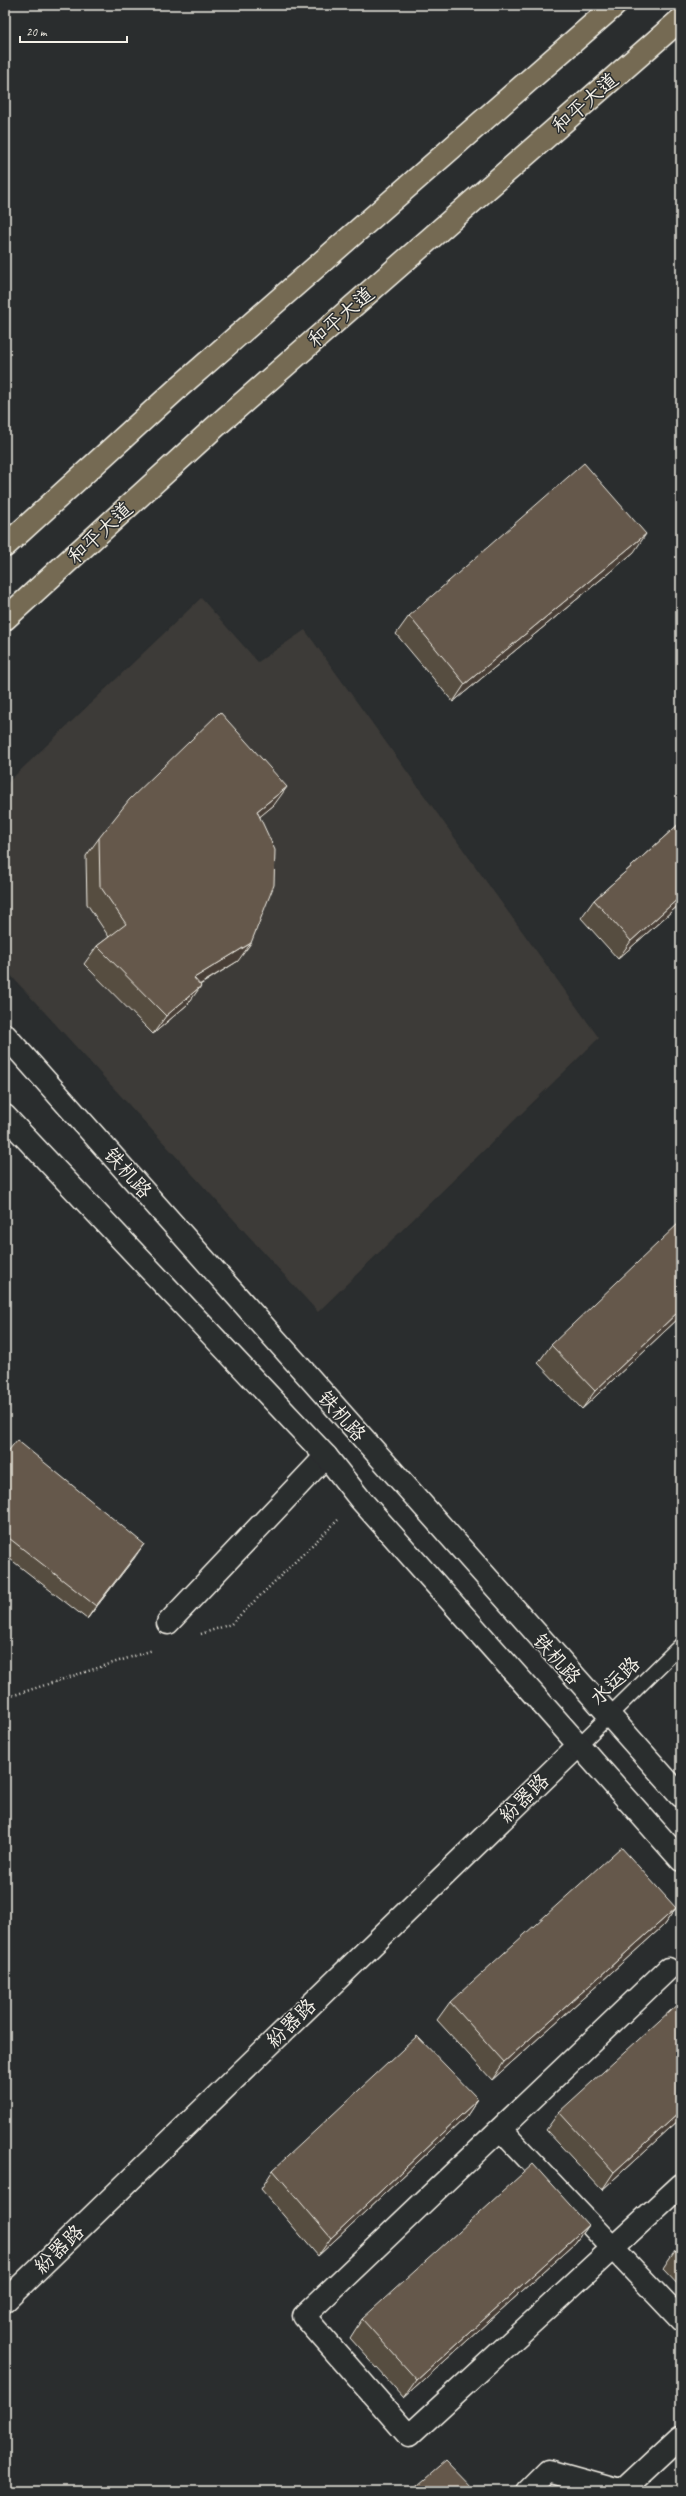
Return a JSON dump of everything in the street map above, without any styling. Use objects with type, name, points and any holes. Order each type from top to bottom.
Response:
[{"type":"main road","points":[[5,546],[178,388],[615,5]]},
{"type":"main road","name":"和平大道","points":[[5,619],[214,428],[681,18]]},
{"type":"street","name":"铁机路","points":[[5,1035],[608,1716],[681,1796]]},
{"type":"street","name":"铁机路","points":[[5,1116],[326,1456],[360,1499],[578,1746],[681,1860]]},
{"type":"street","points":[[168,1623],[326,1456]]},
{"type":"street","name":"紛器路","points":[[5,2300],[578,1746]]},
{"type":"street","points":[[668,1970],[304,2316],[409,2436],[681,2185]]},
{"type":"street","points":[[500,2130],[681,2320]]},
{"type":"street","points":[[528,2491],[548,2470],[621,2491],[681,2437]]},
{"type":"lane","name":"水运路","points":[[578,1746],[681,1645]]},
{"type":"shaded area","points":[[201,598],[258,662],[305,630],[599,1038],[318,1312],[5,969],[5,785]]},
{"type":"building","points":[[584,463],[646,534],[465,684],[409,616]]},
{"type":"building","points":[[220,712],[287,787],[257,811],[275,850],[274,885],[251,943],[194,978],[201,986],[166,1016],[97,946],[126,924],[100,886],[99,838],[129,800]]},
{"type":"building","points":[[681,822],[681,896],[631,941],[594,900]]},
{"type":"building","points":[[681,1221],[681,1309],[595,1391],[551,1345]]},
{"type":"building","points":[[17,1440],[144,1544],[96,1606],[5,1535],[5,1455]]},
{"type":"building","points":[[621,1847],[676,1908],[504,2062],[450,2002]]},
{"type":"building","points":[[681,2001],[681,2111],[614,2172],[559,2112]]},
{"type":"building","points":[[417,2036],[478,2099],[331,2238],[273,2170]]},
{"type":"building","points":[[533,2164],[588,2225],[417,2380],[362,2319]]},
{"type":"building","points":[[681,2246],[681,2257],[675,2251]]},
{"type":"building","points":[[446,2461],[475,2491],[411,2491]]}]
